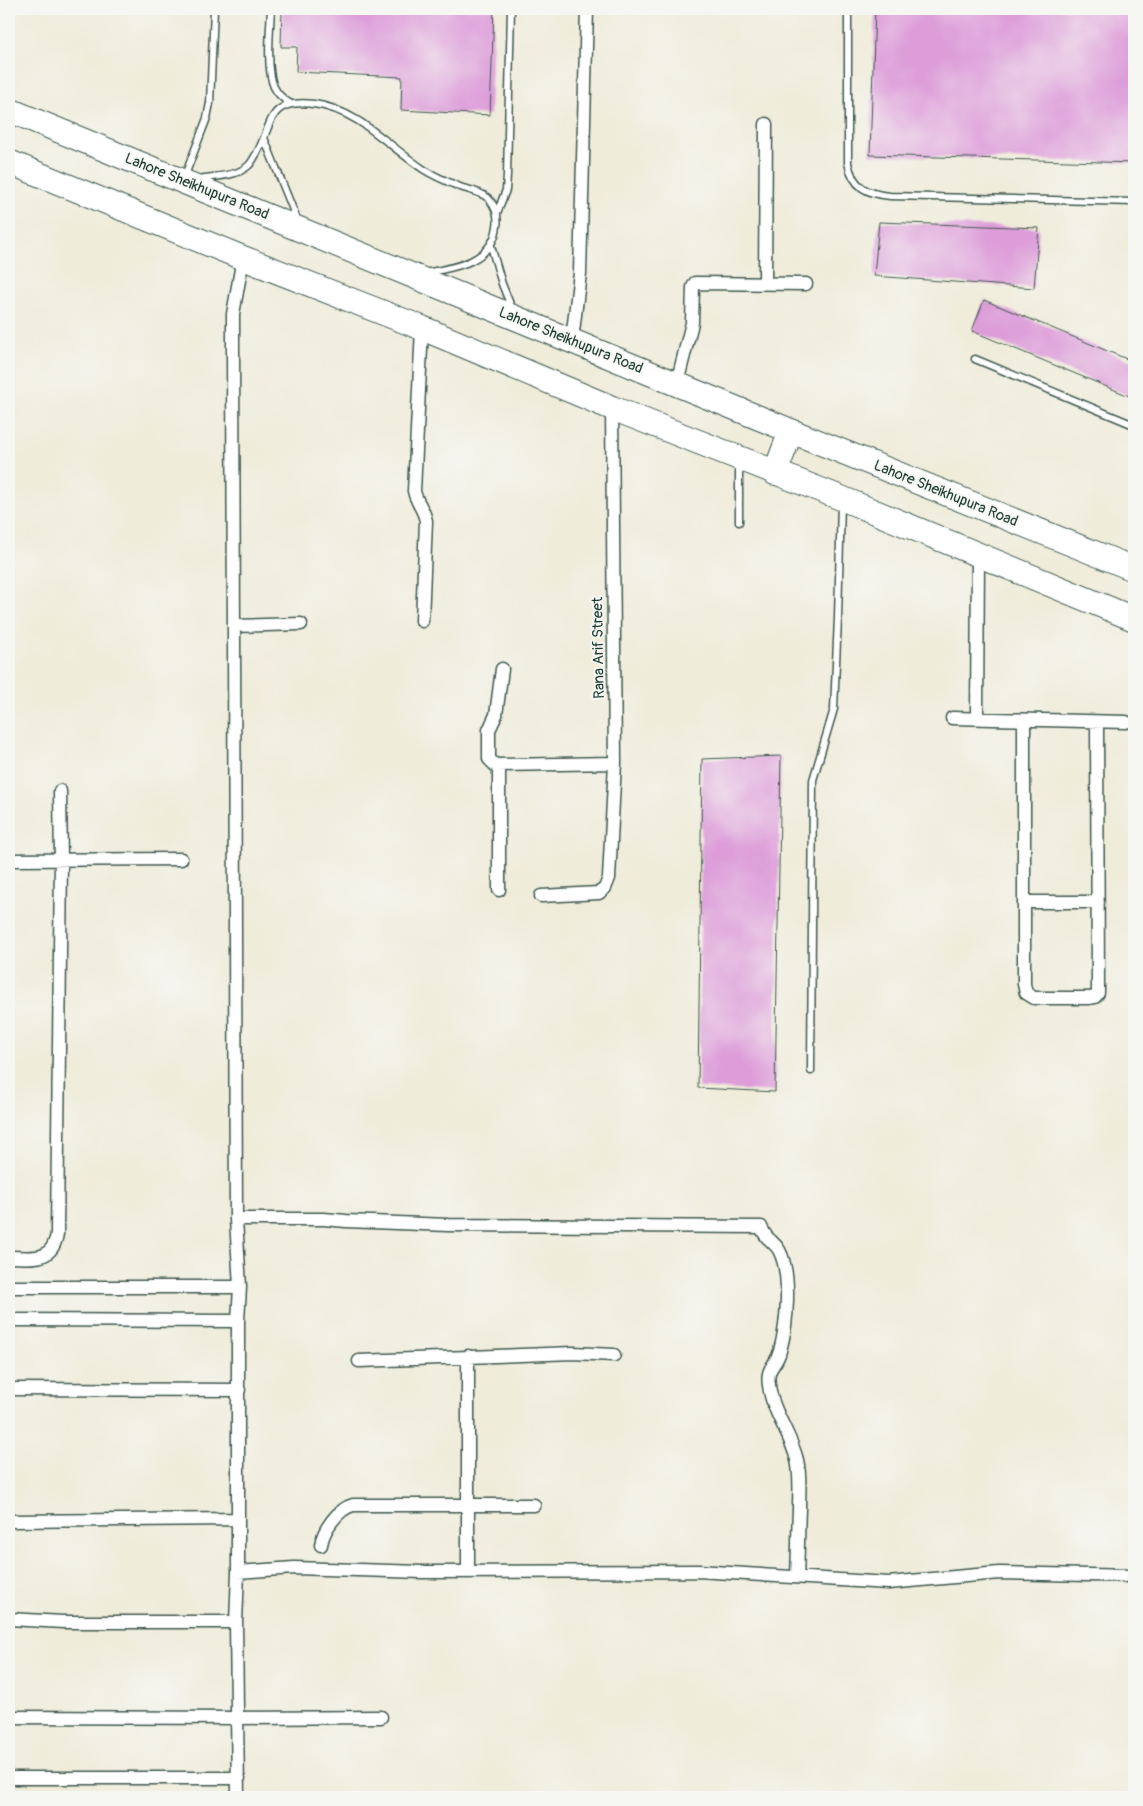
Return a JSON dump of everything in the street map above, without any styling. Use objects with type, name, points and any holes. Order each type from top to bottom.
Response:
[{"type":"highway","name":"Lahore Sheikhupura Road","points":[[9,110],[791,431],[1134,569]]},
{"type":"highway","points":[[9,162],[422,328],[612,408],[841,498],[1134,619]]},
{"type":"highway","points":[[774,473],[791,431]]},
{"type":"street","points":[[572,340],[580,273],[587,9]]},
{"type":"street","points":[[765,283],[766,124]]},
{"type":"street","points":[[238,1797],[236,1622],[238,1572],[238,1321],[240,1286],[236,1218],[233,314],[244,258]]},
{"type":"street","points":[[677,383],[692,323],[695,284],[806,284]]},
{"type":"street","points":[[422,328],[414,491],[425,514],[426,521],[422,621]]},
{"type":"street","name":"Rana Arif Street","points":[[541,896],[599,894],[605,888],[609,878],[615,763],[612,408]]},
{"type":"street","points":[[977,719],[978,556]]},
{"type":"street","points":[[234,626],[301,624]]},
{"type":"street","points":[[499,890],[499,771],[496,765],[489,759],[489,730],[490,723],[496,715],[502,669]]},
{"type":"street","points":[[952,718],[1126,722]]},
{"type":"street","points":[[1024,720],[1024,984],[1026,993],[1034,998],[1088,998],[1095,997],[1099,991],[1097,722]]},
{"type":"street","points":[[496,765],[615,763]]},
{"type":"street","points":[[9,1257],[46,1255],[53,1246],[57,1234],[60,791]]},
{"type":"street","points":[[9,860],[181,859]]},
{"type":"street","points":[[1024,902],[1098,902]]},
{"type":"street","points":[[236,1218],[324,1219],[448,1225],[761,1226],[767,1238],[778,1248],[787,1277],[787,1302],[782,1345],[780,1354],[769,1370],[768,1377],[770,1391],[781,1423],[793,1447],[799,1471],[798,1578]]},
{"type":"street","points":[[9,1287],[240,1286]]},
{"type":"street","points":[[9,1320],[238,1321]]},
{"type":"street","points":[[359,1361],[573,1353],[614,1355]]},
{"type":"street","points":[[468,1356],[468,1572]]},
{"type":"street","points":[[9,1389],[239,1390]]},
{"type":"street","points":[[321,1545],[323,1535],[329,1525],[343,1510],[350,1506],[534,1504]]},
{"type":"street","points":[[9,1521],[238,1519]]},
{"type":"street","points":[[238,1572],[271,1568],[422,1572],[698,1571],[888,1583],[999,1573],[1134,1576]]},
{"type":"street","points":[[9,1619],[63,1622],[236,1622]]},
{"type":"street","points":[[9,1717],[381,1717]]},
{"type":"street","points":[[9,1778],[239,1778]]},
{"type":"lane","points":[[183,181],[205,127],[209,110],[214,9]]},
{"type":"lane","points":[[271,9],[270,65],[272,82],[279,95],[291,104]]},
{"type":"lane","points":[[511,9],[506,190],[497,213],[497,227],[491,246],[502,284],[517,317]]},
{"type":"lane","points":[[848,9],[848,163],[852,177],[863,188],[880,195],[890,196],[1134,202]]},
{"type":"lane","points":[[183,181],[226,175],[241,170],[249,165],[264,138],[276,110],[291,104],[313,104],[336,108],[353,116],[424,170],[443,180],[488,198],[497,213]]},
{"type":"lane","points":[[264,138],[301,230]]},
{"type":"lane","points":[[408,273],[418,274],[465,264],[491,246]]},
{"type":"lane","points":[[975,360],[1134,425]]},
{"type":"lane","points":[[739,458],[739,522]]},
{"type":"lane","points":[[811,1071],[813,780],[834,709],[841,498]]},
{"type":"path","points":[[1134,1176],[1134,1333]]},
{"type":"path","points":[[1134,1475],[1134,1576]]},
{"type":"building","points":[[282,9],[494,9],[490,115],[401,110],[402,77],[296,72],[297,47],[281,47]]},
{"type":"building","points":[[875,9],[1134,9],[1134,163],[870,155]]},
{"type":"building","points":[[879,222],[1039,228],[1034,288],[874,276]]},
{"type":"building","points":[[984,300],[1134,362],[1134,398],[972,331]]},
{"type":"building","points":[[781,756],[775,1092],[698,1088],[702,759]]}]
